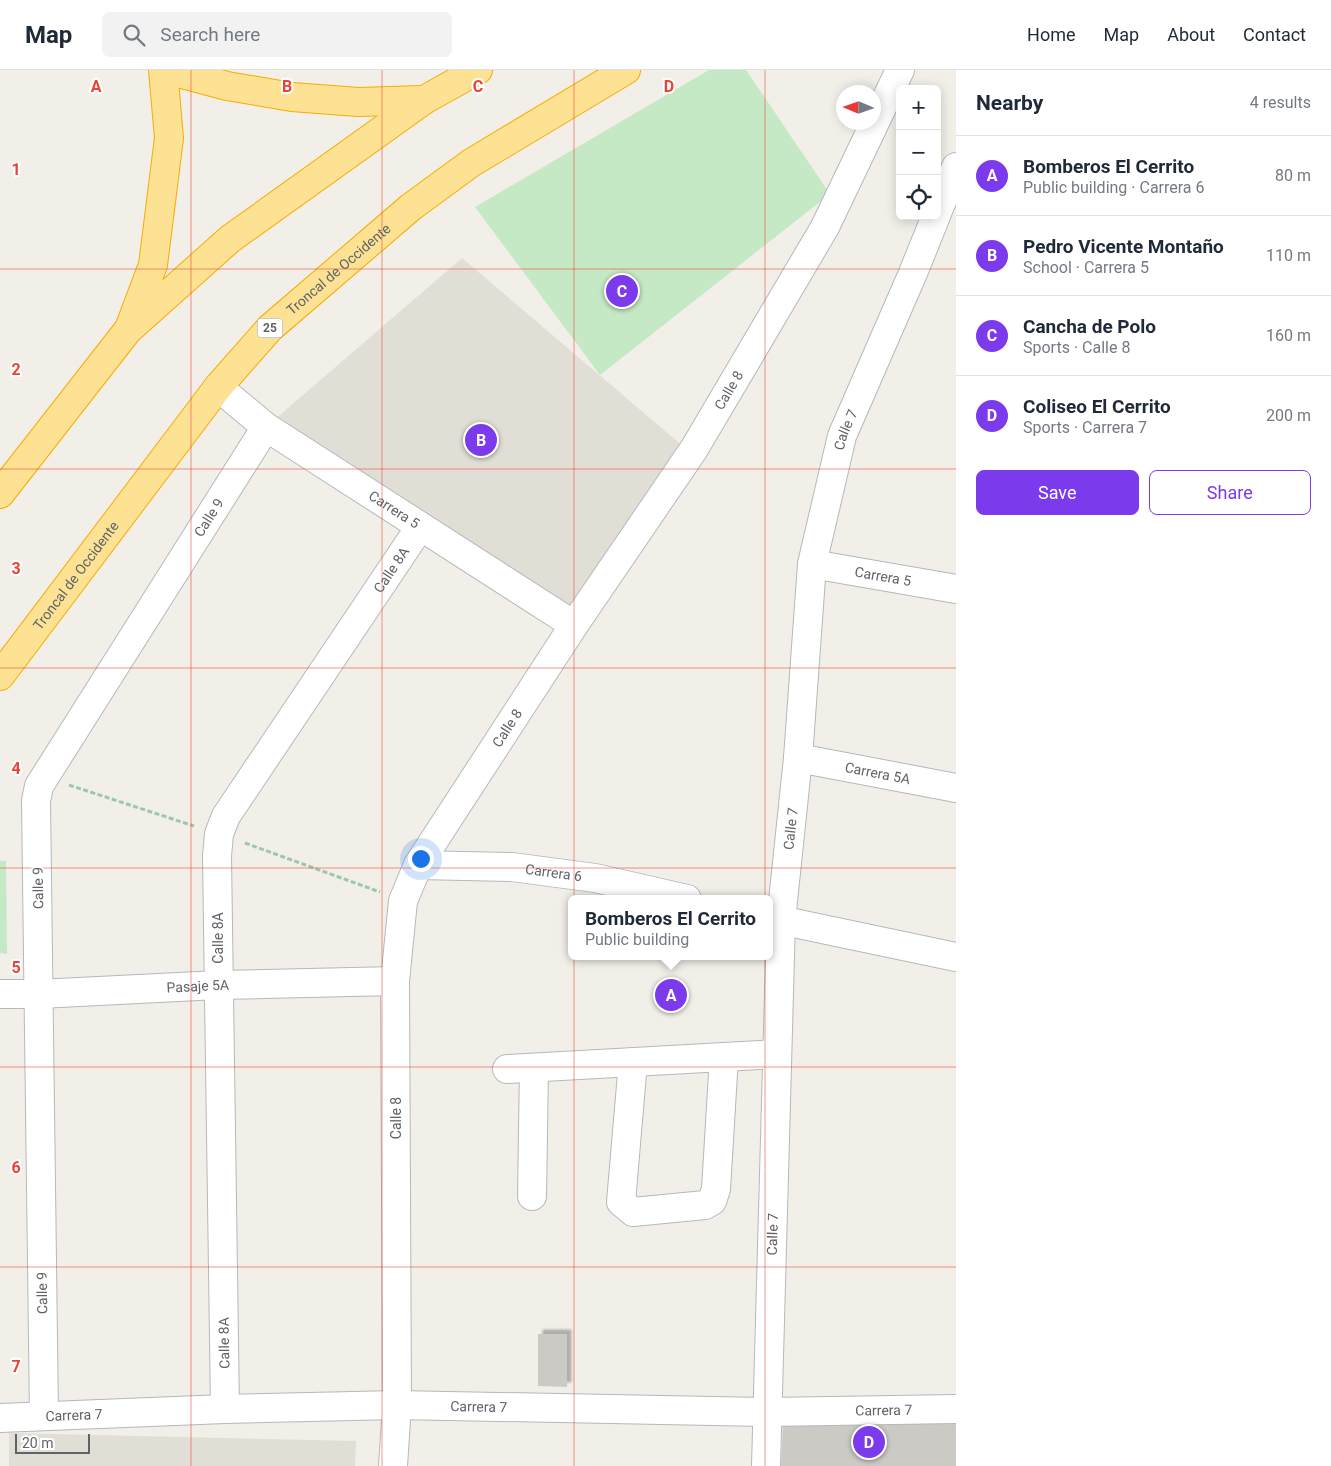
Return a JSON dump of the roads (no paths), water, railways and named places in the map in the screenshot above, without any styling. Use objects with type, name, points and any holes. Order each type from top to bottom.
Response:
[{"type":"highway","points":[[128,330],[153,265],[169,138],[164,70]]},
{"type":"highway","points":[[168,70],[227,86],[292,98],[358,102],[424,100]]},
{"type":"highway","points":[[0,494],[128,330],[230,239],[424,100],[478,70]]},
{"type":"highway","name":"Troncal de Occidente","points":[[0,676],[218,386],[270,328],[411,207],[472,163],[626,70]]},
{"type":"street","name":"Calle 8","points":[[393,1466],[397,1405],[395,981],[403,901],[418,865],[574,625],[694,449],[820,236],[900,70]]},
{"type":"street","name":"Calle 7","points":[[941,205],[956,167]]},
{"type":"street","name":"Calle 7","points":[[766,1466],[777,1054],[775,919],[798,758],[812,564],[842,436],[935,220]]},
{"type":"street","name":"Carrera 5","points":[[218,386],[266,427],[574,625]]},
{"type":"street","name":"Calle 9","points":[[44,1416],[36,802],[39,786],[266,427]]},
{"type":"street","name":"Calle 8A","points":[[225,1409],[218,985],[217,856],[219,834],[226,816],[420,526]]},
{"type":"street","name":"Carrera 5","points":[[812,564],[956,589]]},
{"type":"street","name":"Carrera 5A","points":[[798,758],[956,788]]},
{"type":"street","name":"Carrera 6","points":[[418,865],[521,868],[595,878],[669,895]]},
{"type":"street","points":[[775,919],[956,957]]},
{"type":"street","name":"Pasaje 5A","points":[[0,994],[39,994],[218,985],[395,981]]},
{"type":"street","points":[[507,1069],[777,1054]]},
{"type":"street","points":[[633,1062],[621,1202],[633,1212],[705,1205],[712,1201],[716,1189],[724,1057]]},
{"type":"street","points":[[532,1196],[534,1068]]},
{"type":"street","name":"Carrera 7","points":[[0,1418],[225,1409],[397,1405],[768,1412],[956,1409]]},
{"type":"place","name":"Cancha de Polo","points":[[622,291]]},
{"type":"place","name":"Pedro Vicente Montaño","points":[[481,440]]},
{"type":"place","name":"Bomberos El Cerrito","points":[[671,995]]},
{"type":"place","name":"Coliseo El Cerrito","points":[[869,1442]]}]
